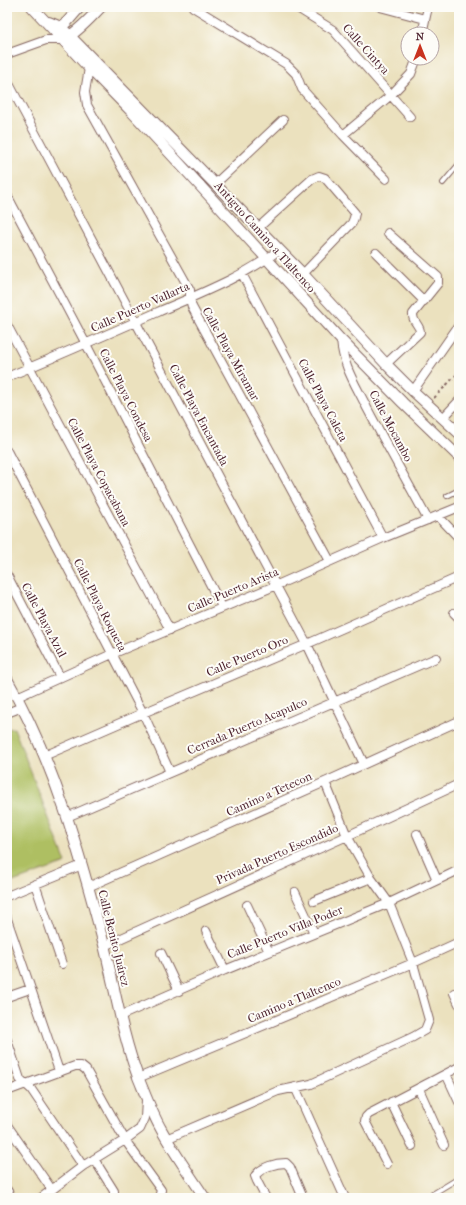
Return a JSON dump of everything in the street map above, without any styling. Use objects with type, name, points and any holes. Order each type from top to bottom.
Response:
[{"type":"street","points":[[32,7],[67,38],[134,108],[200,169],[302,274],[386,364],[459,433]]},
{"type":"street","points":[[46,40],[80,7]]},
{"type":"street","points":[[7,54],[46,40],[67,38],[101,7]]},
{"type":"street","points":[[193,7],[286,64],[296,74],[302,90],[386,179]]},
{"type":"street","name":"Calle Cintya","points":[[296,7],[333,30],[410,117]]},
{"type":"street","points":[[380,7],[425,19]]},
{"type":"street","points":[[424,26],[428,7]]},
{"type":"street","name":"Antiguo Camino a Tlaltenco","points":[[67,38],[89,68],[134,108],[192,177],[268,258],[341,340],[459,457]]},
{"type":"street","points":[[343,135],[391,95],[411,74],[414,66]]},
{"type":"street","name":"Calle Playa Miramar","points":[[89,68],[85,92],[87,106],[190,290],[192,307],[330,561]]},
{"type":"street","name":"Calle Playa Encantada","points":[[7,80],[307,644],[364,764]]},
{"type":"street","points":[[215,184],[284,120]]},
{"type":"street","points":[[192,177],[200,169]]},
{"type":"street","points":[[258,228],[312,179],[319,176],[325,178],[355,212],[354,218],[352,223],[302,274]]},
{"type":"street","name":"Calle Playa Condesa","points":[[7,195],[222,607]]},
{"type":"street","points":[[386,364],[420,332],[420,329],[412,318],[413,314],[438,283],[438,277],[388,233]]},
{"type":"street","name":"Calle Puerto Vallarta","points":[[7,377],[86,344],[242,274],[279,250]]},
{"type":"street","points":[[376,253],[424,301]]},
{"type":"street","name":"Calle Playa Caleta","points":[[242,274],[383,538]]},
{"type":"street","name":"Calle Playa Copacabana","points":[[7,325],[170,630]]},
{"type":"street","points":[[413,391],[459,325]]},
{"type":"street","name":"Calle Mocambo","points":[[341,340],[342,353],[346,365],[428,520]]},
{"type":"street","points":[[443,418],[459,401]]},
{"type":"street","name":"Calle Playa Roqueta","points":[[7,451],[143,713],[170,772]]},
{"type":"street","name":"Calle Puerto Arista","points":[[17,696],[383,538],[459,507]]},
{"type":"street","points":[[439,516],[459,538]]},
{"type":"street","name":"Calle Playa Azul","points":[[7,575],[60,677]]},
{"type":"street","name":"Calle Puerto Oro","points":[[44,756],[307,644],[459,577]]},
{"type":"street","name":"Cerrada Puerto Acapulco","points":[[67,817],[436,658]]},
{"type":"street","name":"Calle Benito Juárez","points":[[7,679],[17,696],[44,756],[67,817],[104,946],[127,1046],[138,1078],[166,1139],[205,1198]]},
{"type":"street","points":[[7,713],[22,707]]},
{"type":"street","name":"Camino a Tetecon","points":[[88,887],[459,721]]},
{"type":"street","points":[[166,1139],[278,1091],[311,1084],[414,1037],[425,1030],[429,1020],[413,963],[389,903],[371,878],[347,836],[325,782]]},
{"type":"street","name":"Privada Puerto Escondido","points":[[104,946],[158,920],[347,836],[459,784]]},
{"type":"street","points":[[417,834],[437,880]]},
{"type":"street","points":[[7,896],[82,865]]},
{"type":"street","name":"Calle Puerto Villa Poder","points":[[120,1016],[225,970],[389,903],[459,870]]},
{"type":"street","points":[[314,902],[371,878]]},
{"type":"street","points":[[35,884],[62,964]]},
{"type":"street","points":[[295,892],[314,933]]},
{"type":"street","points":[[247,905],[269,952]]},
{"type":"street","points":[[7,919],[59,1071]]},
{"type":"street","points":[[206,931],[225,970]]},
{"type":"street","name":"Camino a Tlaltenco","points":[[138,1078],[413,963],[459,942]]},
{"type":"street","points":[[161,953],[179,991]]},
{"type":"street","points":[[7,997],[30,989]]},
{"type":"street","points":[[454,993],[459,1004]]},
{"type":"street","points":[[7,1040],[20,1078],[26,1084],[84,1166]]},
{"type":"street","points":[[7,1091],[59,1071],[75,1066],[81,1066],[86,1070],[125,1140],[161,1190],[159,1198]]},
{"type":"street","points":[[386,1164],[365,1121],[366,1117],[459,1067]]},
{"type":"street","points":[[446,1074],[459,1102]]},
{"type":"street","points":[[295,1087],[345,1198]]},
{"type":"street","points":[[419,1089],[444,1145]]},
{"type":"street","points":[[41,1198],[94,1159],[140,1129],[145,1118],[146,1097]]},
{"type":"street","points":[[392,1102],[412,1146]]},
{"type":"street","points":[[7,1125],[52,1190]]},
{"type":"street","points":[[94,1159],[114,1191],[114,1195],[111,1198]]},
{"type":"street","points":[[266,1198],[256,1176],[259,1171],[280,1162],[286,1162],[290,1167],[303,1198]]},
{"type":"street","points":[[7,1190],[12,1198]]},
{"type":"lane","points":[[443,183],[459,164]]},
{"type":"lane","points":[[447,496],[459,490]]},
{"type":"lane","points":[[426,1198],[459,1178]]},
{"type":"path","points":[[427,404],[459,372]]},
{"type":"green space","points":[[14,728],[66,863],[7,884],[7,729]]}]
